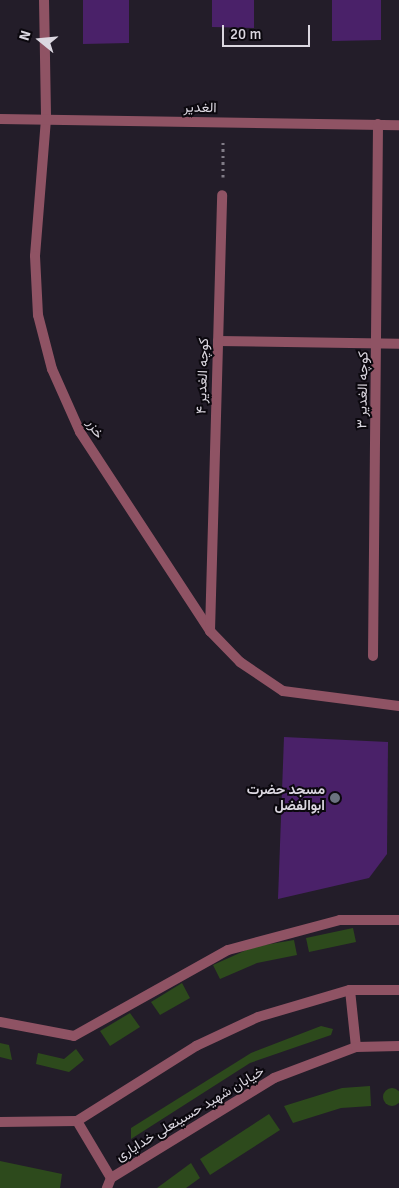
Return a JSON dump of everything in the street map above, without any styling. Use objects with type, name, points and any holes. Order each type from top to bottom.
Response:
[{"type":"street","name":"خزر","points":[[44,0],[46,119],[35,256],[38,315],[52,369],[80,432],[210,632],[240,662],[283,691],[399,706]]},
{"type":"street","name":"الغدیر","points":[[0,119],[399,125]]},
{"type":"street","name":"کوچه الغدیر ۳","points":[[373,656],[378,344],[378,124]]},
{"type":"street","name":"کوچه الغدیر ۴","points":[[210,632],[222,195]]},
{"type":"street","points":[[218,341],[399,344]]},
{"type":"street","points":[[0,1022],[74,1036],[228,950],[340,920],[399,920]]},
{"type":"street","points":[[0,1122],[77,1122],[196,1046],[266,1014],[350,990],[399,990]]},
{"type":"street","points":[[350,990],[356,1047]]},
{"type":"street","name":"خیابان شهید حسینعلی خدایاری","points":[[111,1178],[274,1078],[356,1047],[399,1046]]},
{"type":"street","points":[[77,1122],[111,1178],[107,1188]]},
{"type":"path","points":[[222,195],[224,122]]},
{"type":"green space","points":[[353,928],[356,942],[309,952],[306,938]]},
{"type":"green space","points":[[294,940],[297,955],[257,963],[220,979],[213,965],[253,947]]},
{"type":"green space","points":[[182,983],[190,998],[160,1015],[151,1002]]},
{"type":"green space","points":[[130,1013],[140,1027],[110,1046],[100,1031]]},
{"type":"green space","points":[[321,1026],[333,1029],[331,1035],[250,1063],[131,1139],[131,1128],[251,1053]]},
{"type":"green space","points":[[0,1043],[9,1045],[12,1060],[0,1057]]},
{"type":"green space","points":[[76,1049],[84,1060],[69,1072],[36,1064],[38,1053],[64,1059]]},
{"type":"green space","points":[[370,1086],[371,1106],[341,1108],[293,1123],[284,1106],[342,1088]]},
{"type":"green space","points":[[392,1088],[398,1091],[401,1097],[398,1103],[392,1106],[386,1103],[383,1097],[386,1091]]},
{"type":"green space","points":[[269,1114],[280,1130],[210,1175],[200,1159]]},
{"type":"green space","points":[[0,1161],[62,1174],[60,1188],[0,1188]]},
{"type":"green space","points":[[191,1163],[200,1178],[186,1188],[157,1188]]},
{"type":"building","points":[[83,0],[129,0],[129,43],[83,44]]},
{"type":"building","points":[[212,0],[254,0],[254,28],[212,27]]},
{"type":"building","points":[[332,0],[381,0],[381,40],[332,41]]},
{"type":"building","name":"مسجد حضرت ابوالفضل","points":[[284,737],[388,742],[387,854],[369,878],[278,899]]},
{"type":"place","name":"مسجد حضرت ابوالفضل","points":[[335,798]]}]
